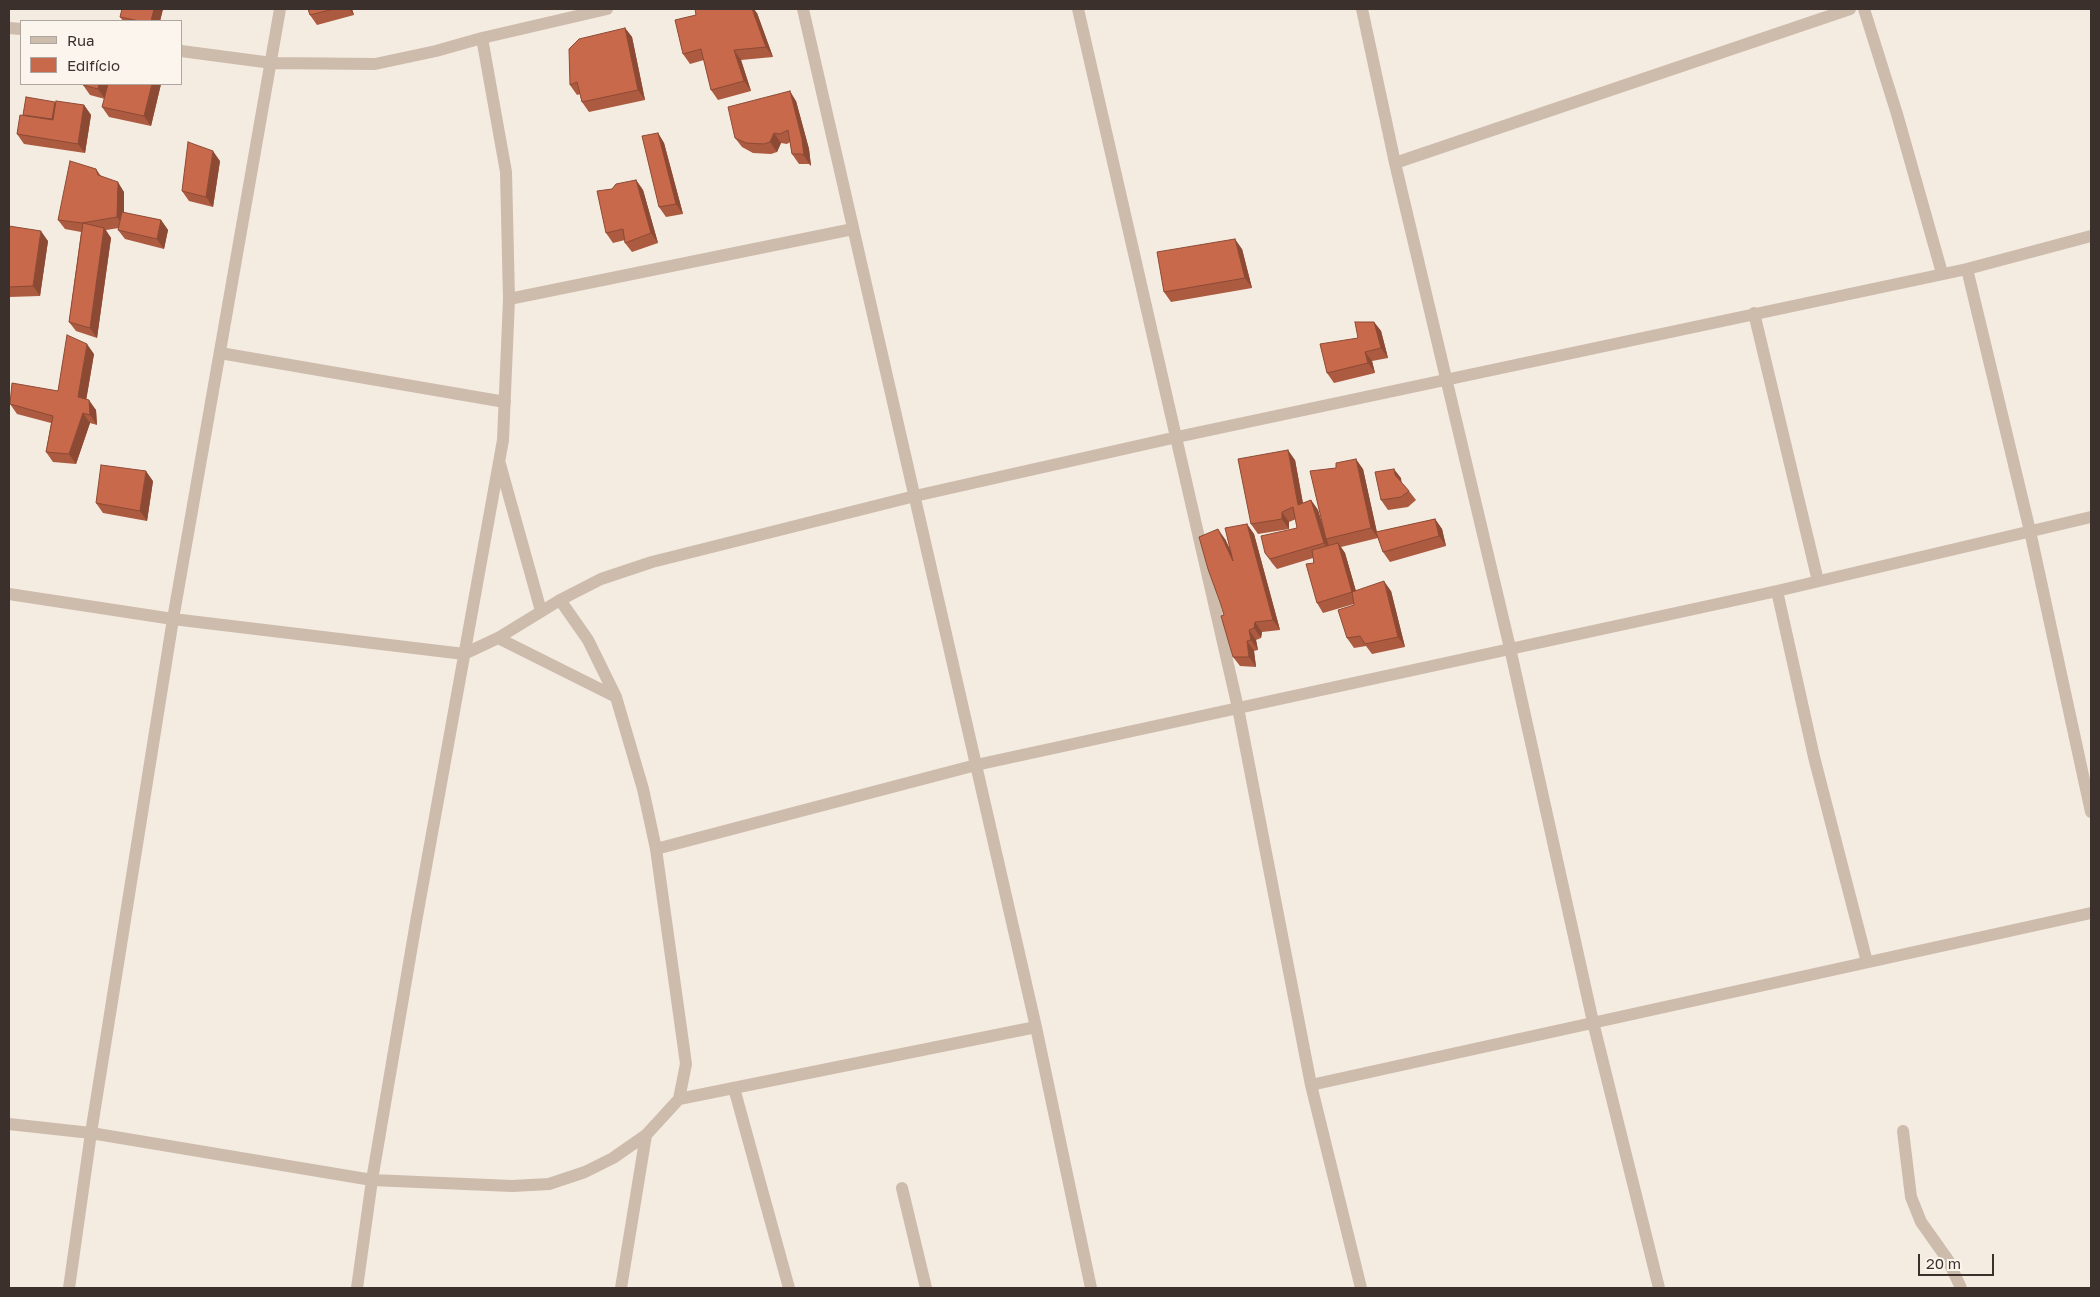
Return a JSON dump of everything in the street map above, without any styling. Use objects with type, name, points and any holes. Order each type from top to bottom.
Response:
[{"type":"street","points":[[69,1288],[91,1133],[173,619],[280,9]]},
{"type":"street","points":[[182,51],[272,63],[375,64],[436,52],[482,38],[608,9]]},
{"type":"street","points":[[803,9],[1036,1027],[1091,1288]]},
{"type":"street","points":[[1078,9],[1238,708],[1311,1085],[1361,1288]]},
{"type":"street","points":[[1362,9],[1395,163],[1510,648],[1593,1022],[1659,1288]]},
{"type":"street","points":[[1395,163],[1850,9]]},
{"type":"street","points":[[1864,9],[1897,114],[1942,273]]},
{"type":"street","points":[[357,1288],[372,1180],[503,440],[509,300],[506,172],[482,38]]},
{"type":"street","points":[[509,300],[853,229]]},
{"type":"street","points":[[9,594],[173,619],[464,654],[498,638],[600,578],[652,562],[915,496],[1177,437],[1967,269],[2091,236]]},
{"type":"street","points":[[1967,269],[2030,531],[2091,812]]},
{"type":"street","points":[[1754,314],[1818,581]]},
{"type":"street","points":[[220,353],[505,402]]},
{"type":"street","points":[[499,462],[541,611]]},
{"type":"street","points":[[656,849],[976,765],[1777,591],[2091,517]]},
{"type":"street","points":[[1777,591],[1814,757],[1867,962]]},
{"type":"street","points":[[9,1124],[91,1133],[372,1180],[512,1186],[549,1184],[585,1172],[613,1158],[646,1135],[679,1099],[686,1064],[656,849],[643,789],[616,697],[588,640],[560,600]]},
{"type":"street","points":[[498,638],[616,697]]},
{"type":"street","points":[[1311,1085],[2091,913]]},
{"type":"street","points":[[679,1099],[1036,1027]]},
{"type":"street","points":[[734,1088],[788,1288]]},
{"type":"street","points":[[1903,1131],[1911,1197],[1921,1222],[1948,1260],[1961,1288]]},
{"type":"street","points":[[621,1288],[646,1135]]},
{"type":"street","points":[[902,1188],[926,1288]]},
{"type":"building","points":[[122,9],[154,9],[151,20],[134,20],[120,17]]},
{"type":"building","points":[[308,9],[334,9],[310,15]]},
{"type":"building","points":[[695,9],[752,9],[766,47],[734,50],[744,81],[711,90],[701,49],[683,54],[675,20],[696,15]]},
{"type":"building","points":[[625,28],[638,90],[582,102],[577,82],[570,85],[569,49],[579,39]]},
{"type":"building","points":[[83,85],[99,85],[98,89]]},
{"type":"building","points":[[108,85],[152,85],[144,116],[102,107]]},
{"type":"building","points":[[790,91],[802,139],[804,156],[802,154],[792,154],[788,130],[780,134],[774,133],[770,142],[764,144],[746,143],[735,138],[728,107]]},
{"type":"building","points":[[26,97],[55,102],[52,119],[23,115]]},
{"type":"building","points":[[56,101],[84,105],[78,144],[17,134],[20,115],[53,120]]},
{"type":"building","points":[[658,133],[676,204],[659,207],[642,136]]},
{"type":"building","points":[[188,142],[213,151],[206,197],[182,191]]},
{"type":"building","points":[[70,161],[96,169],[98,175],[118,182],[117,217],[82,223],[58,220]]},
{"type":"building","points":[[636,180],[651,233],[625,243],[623,229],[606,233],[597,191],[612,189],[616,184]]},
{"type":"building","points":[[122,212],[161,220],[157,239],[118,230]]},
{"type":"building","points":[[83,223],[104,228],[90,328],[69,322]]},
{"type":"building","points":[[9,226],[41,231],[33,286],[9,287]]},
{"type":"building","points":[[1235,239],[1245,278],[1164,292],[1157,252]]},
{"type":"building","points":[[1355,322],[1374,322],[1381,348],[1365,352],[1368,363],[1327,373],[1320,344],[1358,338]]},
{"type":"building","points":[[67,335],[87,344],[78,397],[89,400],[90,415],[83,413],[69,454],[46,452],[53,416],[10,404],[12,383],[58,391]]},
{"type":"building","points":[[1288,450],[1298,505],[1311,500],[1324,543],[1270,559],[1265,553],[1261,536],[1297,528],[1293,507],[1282,512],[1282,519],[1251,524],[1238,459]]},
{"type":"building","points":[[1356,459],[1371,528],[1326,539],[1310,471],[1336,468],[1336,463]]},
{"type":"building","points":[[101,465],[146,471],[140,511],[96,503]]},
{"type":"building","points":[[1394,469],[1395,475],[1409,491],[1401,497],[1381,500],[1375,472]]},
{"type":"building","points":[[1435,519],[1439,536],[1383,552],[1376,532]]},
{"type":"building","points":[[1247,524],[1273,620],[1255,622],[1254,628],[1249,630],[1251,640],[1247,641],[1249,657],[1233,657],[1221,616],[1224,615],[1199,537],[1218,529],[1233,561],[1225,528]]},
{"type":"building","points":[[1338,543],[1352,592],[1317,603],[1306,564],[1314,563],[1312,550]]},
{"type":"building","points":[[1384,581],[1398,637],[1365,644],[1360,636],[1347,638],[1338,610],[1354,605],[1352,592]]}]
